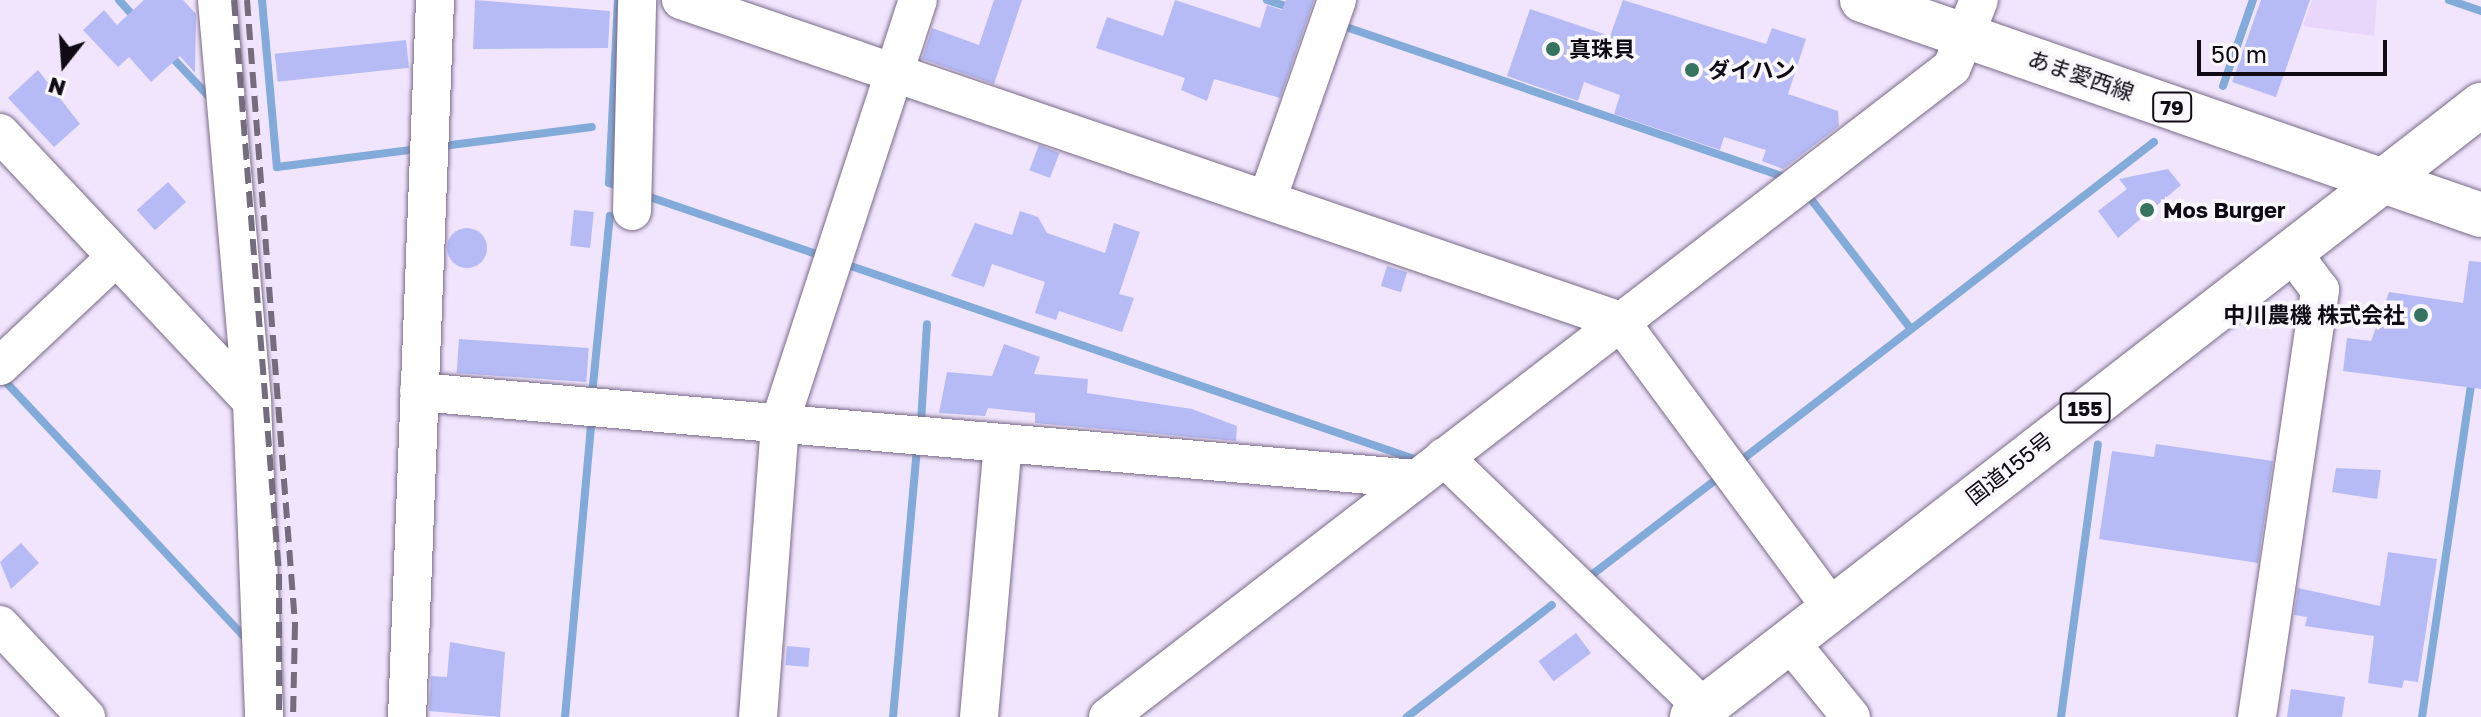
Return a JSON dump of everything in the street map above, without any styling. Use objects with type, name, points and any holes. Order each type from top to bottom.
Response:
[{"type":"main road","name":"あま愛西線","points":[[1862,0],[1973,18],[2383,180],[2481,215]]},
{"type":"main road","name":"国道155号","points":[[1698,712],[2290,250],[2481,105]]},
{"type":"street","points":[[217,0],[252,401],[264,717]]},
{"type":"street","points":[[407,717],[435,0]]},
{"type":"street","points":[[632,197],[637,0]]},
{"type":"street","points":[[681,0],[1268,197],[1620,321],[1831,607]]},
{"type":"street","points":[[758,717],[780,422],[829,261],[918,0]]},
{"type":"street","points":[[1268,197],[1337,0]]},
{"type":"street","points":[[1108,717],[1952,67],[1973,18]]},
{"type":"street","points":[[0,133],[252,401]]},
{"type":"street","points":[[2257,717],[2320,290],[2290,250]]},
{"type":"street","points":[[0,366],[116,257]]},
{"type":"street","points":[[419,392],[1003,443],[1433,465],[1698,712]]},
{"type":"street","points":[[979,717],[1003,443]]},
{"type":"street","points":[[0,625],[86,717]]},
{"type":"street","points":[[1789,641],[1851,717]]},
{"type":"shaded area","points":[[2312,0],[2377,0],[2374,36],[2303,26]]},
{"type":"building","points":[[144,0],[183,0],[196,14],[195,73],[180,56],[151,82],[129,57],[118,67],[83,30],[104,10],[117,25]]},
{"type":"building","points":[[475,0],[610,11],[608,48],[473,49]]},
{"type":"building","points":[[994,0],[1022,0],[994,84],[922,59],[932,28],[979,45]]},
{"type":"building","points":[[1175,0],[1260,28],[1267,5],[1282,10],[1286,0],[1314,0],[1280,98],[1214,79],[1207,101],[1181,90],[1185,78],[1096,48],[1107,17],[1163,36]]},
{"type":"building","points":[[1623,0],[1766,44],[1772,28],[1806,39],[1788,94],[1838,111],[1839,126],[1783,169],[1762,161],[1766,150],[1724,137],[1720,150],[1614,114],[1620,95],[1584,82],[1578,101],[1507,76],[1530,9],[1610,36]]},
{"type":"building","points":[[2261,0],[2310,0],[2276,97],[2232,82]]},
{"type":"building","points":[[406,40],[409,68],[278,82],[275,54]]},
{"type":"building","points":[[38,70],[80,124],[54,147],[8,98]]},
{"type":"building","points":[[1039,145],[1060,153],[1050,178],[1029,170]]},
{"type":"building","points":[[2168,169],[2181,185],[2118,238],[2098,211],[2127,189],[2119,179]]},
{"type":"building","points":[[168,182],[186,202],[155,230],[137,210]]},
{"type":"building","points":[[574,210],[594,212],[590,248],[570,246]]},
{"type":"building","points":[[1020,211],[1038,217],[1047,233],[1105,253],[1114,223],[1140,232],[1119,294],[1134,298],[1122,332],[1059,311],[1056,320],[1035,313],[1045,282],[992,264],[984,287],[951,276],[975,223],[1012,235]]},
{"type":"building","points":[[467,228],[481,234],[487,248],[481,262],[467,268],[453,262],[447,248],[453,234]]},
{"type":"building","points":[[2469,261],[2481,262],[2481,389],[2343,371],[2347,338],[2371,341],[2389,292],[2463,303]]},
{"type":"building","points":[[1387,266],[1407,272],[1401,292],[1381,286]]},
{"type":"building","points":[[459,339],[589,348],[586,382],[457,373]]},
{"type":"building","points":[[1004,344],[1040,357],[1034,374],[1088,379],[1087,393],[1192,409],[1237,426],[1236,441],[1035,423],[1035,413],[988,408],[985,416],[939,413],[947,372],[992,376]]},
{"type":"building","points":[[2156,444],[2273,461],[2258,563],[2099,539],[2112,451],[2154,457]]},
{"type":"building","points":[[2336,468],[2381,470],[2377,499],[2332,492]]},
{"type":"building","points":[[21,543],[39,563],[11,589],[0,562]]},
{"type":"building","points":[[2388,552],[2437,559],[2418,682],[2404,680],[2402,688],[2368,683],[2374,636],[2305,626],[2307,617],[2294,615],[2298,588],[2380,606]]},
{"type":"building","points":[[1576,633],[1591,653],[1554,681],[1538,661]]},
{"type":"building","points":[[450,642],[505,652],[500,717],[429,711],[431,676],[447,677]]},
{"type":"building","points":[[787,646],[810,648],[808,667],[785,665]]},
{"type":"building","points":[[2291,689],[2345,697],[2342,717],[2287,717]]},
{"type":"waterway","points":[[119,0],[137,20]]},
{"type":"waterway","points":[[262,0],[277,167],[409,150]]},
{"type":"waterway","points":[[618,0],[609,183],[621,187]]},
{"type":"waterway","points":[[1267,0],[1292,8]]},
{"type":"waterway","points":[[2223,86],[2253,0]]},
{"type":"waterway","points":[[2449,0],[2481,11]]},
{"type":"waterway","points":[[1349,28],[1788,178]]},
{"type":"waterway","points":[[168,53],[214,102]]},
{"type":"waterway","points":[[443,146],[592,127]]},
{"type":"waterway","points":[[1739,462],[2154,142]]},
{"type":"waterway","points":[[641,194],[825,257]]},
{"type":"waterway","points":[[1807,194],[1911,329]]},
{"type":"waterway","points":[[592,395],[610,216]]},
{"type":"waterway","points":[[842,263],[1423,462]]},
{"type":"waterway","points":[[921,422],[927,324]]},
{"type":"waterway","points":[[3,379],[248,641]]},
{"type":"waterway","points":[[2422,717],[2472,380]]},
{"type":"waterway","points":[[565,717],[592,416]]},
{"type":"waterway","points":[[2061,717],[2098,444]]},
{"type":"waterway","points":[[893,717],[917,447]]},
{"type":"waterway","points":[[1589,577],[1723,474]]},
{"type":"waterway","points":[[1407,717],[1552,605]]},
{"type":"railway","points":[[234,0],[279,574],[279,717]]},
{"type":"railway","points":[[247,0],[295,624],[293,717]]},
{"type":"place","name":"真珠貝","points":[[1553,49]]},
{"type":"place","name":"ダイハン","points":[[1692,70]]},
{"type":"place","name":"Mos Burger","points":[[2147,210]]},
{"type":"place","name":"中川農機 株式会社","points":[[2421,315]]}]
